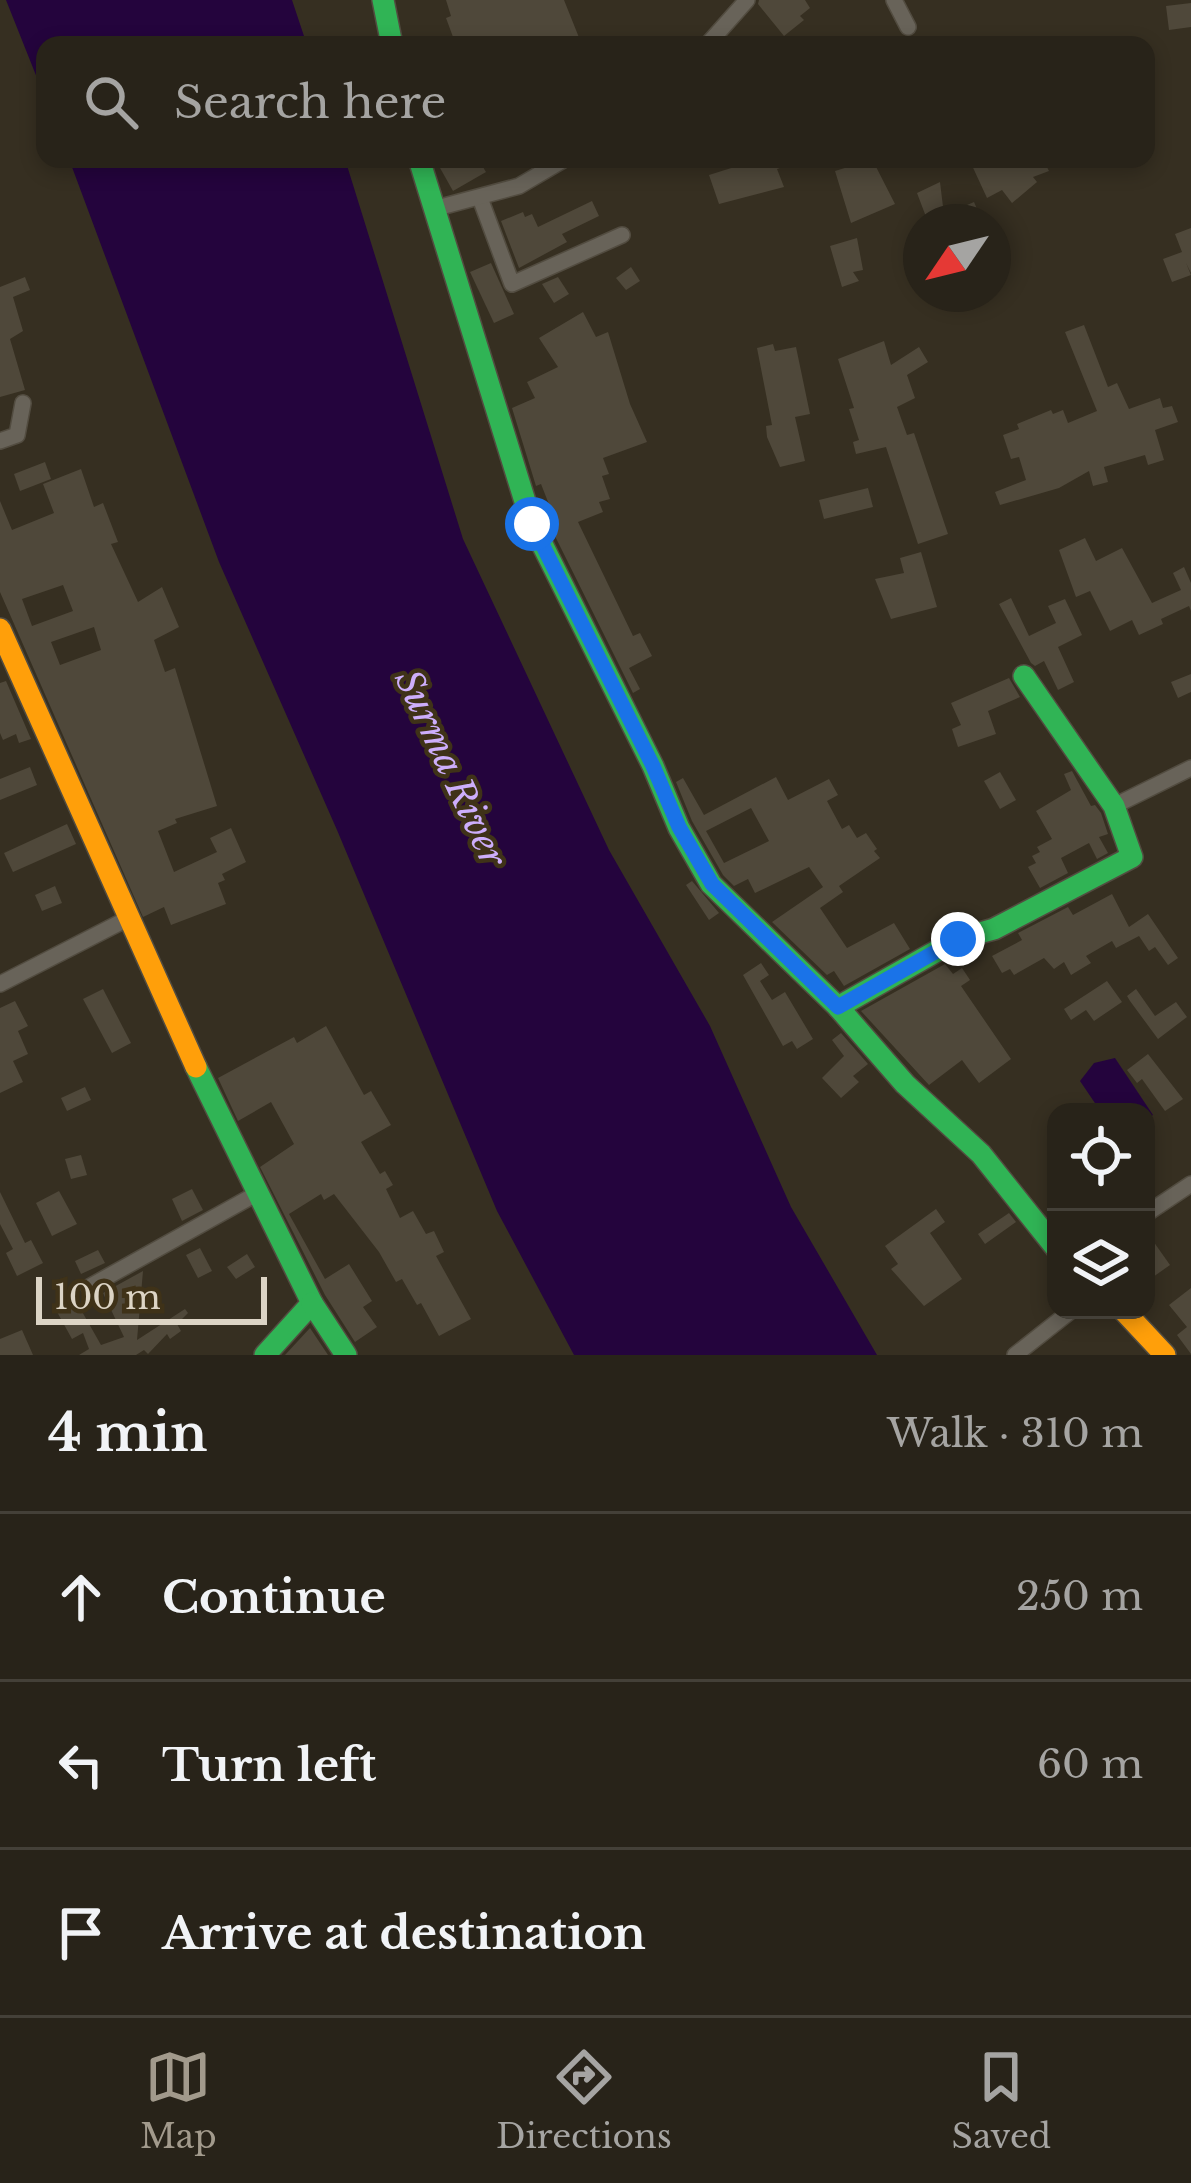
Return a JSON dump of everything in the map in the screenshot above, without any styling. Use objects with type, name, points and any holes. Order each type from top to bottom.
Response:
[{"type":"street","points":[[383,0],[390,36]]},
{"type":"street","points":[[715,36],[747,0]]},
{"type":"street","points":[[894,0],[908,26]]},
{"type":"street","points":[[422,168],[532,524],[679,827],[712,884],[838,1007],[905,1084],[981,1154],[1047,1237]]},
{"type":"street","points":[[436,208],[519,186],[550,168]]},
{"type":"street","points":[[480,198],[512,284],[622,235]]},
{"type":"street","points":[[0,441],[17,435],[23,403]]},
{"type":"street","points":[[0,629],[127,920],[256,1194],[312,1303],[346,1355]]},
{"type":"street","points":[[838,1007],[958,939],[994,929],[1132,857],[1114,806],[1024,676]]},
{"type":"street","points":[[1114,806],[1191,768]]},
{"type":"street","points":[[0,985],[127,920]]},
{"type":"street","points":[[1150,1211],[1191,1184]]},
{"type":"street","points":[[89,1288],[256,1194]]},
{"type":"street","points":[[265,1355],[312,1303]]},
{"type":"street","points":[[1015,1355],[1061,1319]]},
{"type":"street","points":[[1131,1319],[1165,1355]]},
{"type":"water","points":[[6,0],[292,0],[304,36],[36,36],[36,75]]},
{"type":"water","name":"Surma River","points":[[72,168],[348,168],[463,539],[609,850],[710,1026],[791,1207],[877,1355],[574,1355],[497,1211],[219,562]]},
{"type":"water","points":[[1115,1058],[1145,1103],[1095,1103],[1080,1081],[1094,1063]]},
{"type":"building","points":[[446,0],[564,0],[578,36],[453,36],[446,18],[451,16]]},
{"type":"building","points":[[759,0],[805,0],[810,8],[800,16],[804,20],[784,36]]},
{"type":"building","points":[[1191,3],[1191,27],[1169,30],[1166,6]]},
{"type":"building","points":[[440,168],[484,168],[486,172],[453,191]]},
{"type":"building","points":[[731,168],[780,168],[784,187],[719,204],[709,175]]},
{"type":"building","points":[[877,168],[895,204],[851,223],[835,171]]},
{"type":"building","points":[[973,168],[1049,171],[1033,177],[1037,182],[1012,203],[1002,190],[987,198]]},
{"type":"building","points":[[940,182],[943,204],[921,204],[917,193]]},
{"type":"building","points":[[592,201],[599,216],[562,234],[567,242],[519,268],[501,221],[523,212],[525,217],[532,214],[538,227]]},
{"type":"building","points":[[1191,228],[1191,273],[1186,263],[1191,275],[1172,282],[1163,259],[1182,252],[1175,234]]},
{"type":"building","points":[[857,238],[863,270],[853,272],[859,281],[842,287],[830,246]]},
{"type":"building","points":[[491,263],[514,314],[494,323],[470,272]]},
{"type":"building","points":[[631,267],[640,281],[626,290],[616,278]]},
{"type":"building","points":[[25,277],[30,290],[13,297],[23,331],[10,339],[25,390],[0,397],[0,287]]},
{"type":"building","points":[[558,277],[569,294],[554,303],[542,284]]},
{"type":"building","points":[[583,312],[596,337],[608,332],[647,442],[603,458],[609,474],[602,476],[610,499],[599,502],[603,512],[578,522],[633,636],[640,633],[652,656],[629,668],[640,689],[633,693],[546,518],[552,512],[541,484],[536,486],[512,408],[535,398],[527,382],[558,367],[539,338]]},
{"type":"building","points":[[1084,325],[1108,387],[1117,383],[1129,409],[1160,398],[1163,408],[1172,406],[1178,422],[1155,430],[1164,460],[1148,465],[1145,455],[1104,467],[1108,482],[1093,486],[1089,471],[1059,488],[1000,505],[995,492],[1026,480],[1019,457],[1011,459],[1003,435],[1051,410],[1053,414],[1063,410],[1068,423],[1097,411],[1065,332]]},
{"type":"building","points":[[884,341],[891,365],[919,347],[928,362],[907,375],[915,398],[897,407],[907,435],[914,433],[948,534],[918,544],[886,447],[856,454],[853,442],[859,440],[849,409],[854,408],[838,359]]},
{"type":"building","points":[[773,344],[775,351],[796,347],[810,414],[795,417],[805,461],[780,467],[767,437],[766,426],[772,425],[757,348]]},
{"type":"building","points":[[45,462],[51,479],[20,491],[14,474]]},
{"type":"building","points":[[81,469],[94,507],[103,503],[118,542],[111,544],[138,602],[162,587],[179,627],[154,640],[165,672],[175,668],[217,806],[175,819],[177,823],[158,831],[174,872],[217,852],[210,838],[231,828],[246,862],[222,874],[225,880],[218,883],[226,904],[171,925],[164,907],[143,917],[0,592],[0,501],[12,530],[54,513],[43,484]],"holes":[[[63,585],[73,611],[32,626],[22,599]],[[94,627],[101,650],[60,665],[51,642]]]},
{"type":"building","points":[[868,488],[873,507],[824,519],[819,500]]},
{"type":"building","points":[[1085,538],[1096,561],[1122,548],[1152,603],[1181,590],[1173,573],[1184,567],[1191,583],[1191,611],[1189,606],[1139,635],[1132,620],[1110,631],[1090,591],[1076,597],[1059,550]]},
{"type":"building","points":[[921,552],[937,607],[891,619],[875,579],[904,573],[900,558]]},
{"type":"building","points":[[1011,598],[1029,636],[1056,623],[1048,606],[1065,599],[1082,635],[1058,647],[1074,682],[1058,690],[1044,661],[1031,663],[999,604]]},
{"type":"building","points":[[1191,674],[1191,692],[1178,698],[1171,682]]},
{"type":"building","points":[[1009,678],[1020,697],[988,711],[996,734],[958,747],[952,729],[961,725],[951,703]]},
{"type":"building","points":[[6,681],[31,739],[19,743],[16,734],[3,740],[0,733],[0,683]]},
{"type":"building","points":[[30,767],[37,785],[0,800],[0,779]]},
{"type":"building","points":[[1072,771],[1091,806],[1101,813],[1108,834],[1099,837],[1108,853],[1097,859],[1089,843],[1061,858],[1068,873],[1040,888],[1028,867],[1036,863],[1032,856],[1040,852],[1037,847],[1052,839],[1036,811],[1071,790],[1064,774]]},
{"type":"building","points":[[1000,772],[1016,800],[1000,809],[984,781]]},
{"type":"building","points":[[776,777],[788,800],[829,779],[838,795],[827,801],[842,829],[849,825],[857,838],[866,833],[880,858],[839,886],[843,892],[820,908],[847,948],[894,923],[910,949],[844,986],[834,971],[827,975],[772,922],[823,887],[809,867],[755,893],[748,879],[734,886],[692,821],[676,782],[683,778],[704,815]],"holes":[[[751,808],[769,841],[724,863],[706,831]]]},
{"type":"building","points":[[67,824],[76,844],[13,872],[4,853]]},
{"type":"building","points":[[692,881],[719,913],[709,920],[686,885]]},
{"type":"building","points":[[55,886],[62,903],[42,911],[35,895]]},
{"type":"building","points":[[1112,894],[1129,927],[1148,914],[1178,958],[1168,965],[1139,936],[1116,948],[1112,941],[1086,956],[1091,963],[1071,975],[1064,962],[1054,969],[1044,958],[1014,975],[1010,969],[1002,973],[992,956],[1022,940],[1018,933],[1068,907],[1073,915]]},
{"type":"building","points":[[761,963],[769,975],[760,981],[772,1000],[785,992],[813,1039],[797,1049],[792,1041],[783,1046],[743,975]]},
{"type":"building","points":[[945,964],[953,974],[962,968],[970,980],[961,986],[1011,1059],[979,1083],[962,1060],[929,1085],[861,1011]]},
{"type":"building","points":[[1107,981],[1122,1002],[1094,1021],[1086,1010],[1071,1020],[1064,1009]]},
{"type":"building","points":[[103,989],[131,1043],[112,1053],[83,999]]},
{"type":"building","points":[[1136,989],[1155,1016],[1176,1002],[1187,1017],[1158,1039],[1127,996]]},
{"type":"building","points":[[15,1001],[28,1026],[18,1031],[28,1054],[13,1061],[23,1082],[0,1093],[0,1008]]},
{"type":"building","points":[[326,1026],[364,1095],[371,1091],[391,1125],[361,1142],[380,1174],[385,1171],[393,1185],[386,1189],[400,1218],[413,1211],[426,1234],[434,1231],[444,1252],[436,1256],[471,1319],[439,1336],[421,1303],[417,1305],[402,1279],[396,1282],[334,1194],[324,1200],[321,1194],[289,1214],[325,1279],[349,1264],[372,1301],[363,1307],[377,1327],[355,1342],[325,1295],[260,1167],[294,1144],[271,1102],[238,1121],[218,1078],[294,1037],[297,1043]]},
{"type":"building","points":[[841,1033],[868,1064],[853,1076],[859,1082],[841,1098],[822,1078],[844,1056],[832,1040]]},
{"type":"building","points":[[1148,1054],[1183,1099],[1165,1111],[1142,1079],[1137,1083],[1127,1070]]},
{"type":"building","points":[[85,1087],[91,1100],[67,1111],[61,1098]]},
{"type":"building","points":[[81,1155],[87,1175],[71,1179],[65,1159]]},
{"type":"building","points":[[192,1189],[203,1210],[182,1221],[172,1199]]},
{"type":"building","points":[[59,1191],[77,1224],[52,1236],[36,1203]]},
{"type":"building","points":[[0,1192],[25,1243],[31,1240],[43,1263],[17,1276],[6,1253],[13,1249],[0,1224]]},
{"type":"building","points":[[936,1209],[945,1222],[930,1233],[962,1279],[924,1306],[891,1269],[898,1264],[885,1246]]},
{"type":"building","points":[[1009,1213],[1016,1222],[985,1244],[978,1234]]},
{"type":"building","points":[[1155,1244],[1170,1265],[1155,1276]]},
{"type":"building","points":[[200,1248],[212,1271],[198,1278],[186,1255]]},
{"type":"building","points":[[98,1250],[105,1263],[81,1274],[75,1261]]},
{"type":"building","points":[[247,1254],[255,1267],[236,1279],[227,1267]]},
{"type":"building","points":[[143,1271],[137,1340],[185,1309],[188,1313],[177,1324],[181,1331],[170,1339],[167,1334],[148,1354],[144,1350],[136,1355],[79,1355],[89,1349],[83,1333],[72,1339],[56,1310],[76,1301],[101,1345],[124,1337],[103,1293]]},
{"type":"building","points":[[1191,1288],[1191,1354],[1177,1335],[1187,1327],[1169,1305]]},
{"type":"building","points":[[310,1328],[328,1355],[285,1355]]},
{"type":"building","points":[[22,1330],[33,1355],[0,1355],[0,1339]]},
{"type":"traffic: fast","points":[[383,0],[390,36]]},
{"type":"traffic: fast","points":[[422,168],[532,524],[679,828],[711,884],[838,1007],[905,1084],[981,1154],[1047,1237]]},
{"type":"traffic: fast","points":[[838,1007],[958,939],[994,929],[1132,857],[1114,806],[1024,676]]},
{"type":"traffic: fast","points":[[196,1067],[312,1303],[265,1355]]},
{"type":"traffic: fast","points":[[312,1303],[346,1355]]},
{"type":"traffic: slow","points":[[0,629],[196,1067]]},
{"type":"traffic: slow","points":[[1131,1319],[1165,1355]]},
{"type":"route","points":[[532,524],[679,827],[712,884],[792,966],[838,1007],[958,939]]}]
